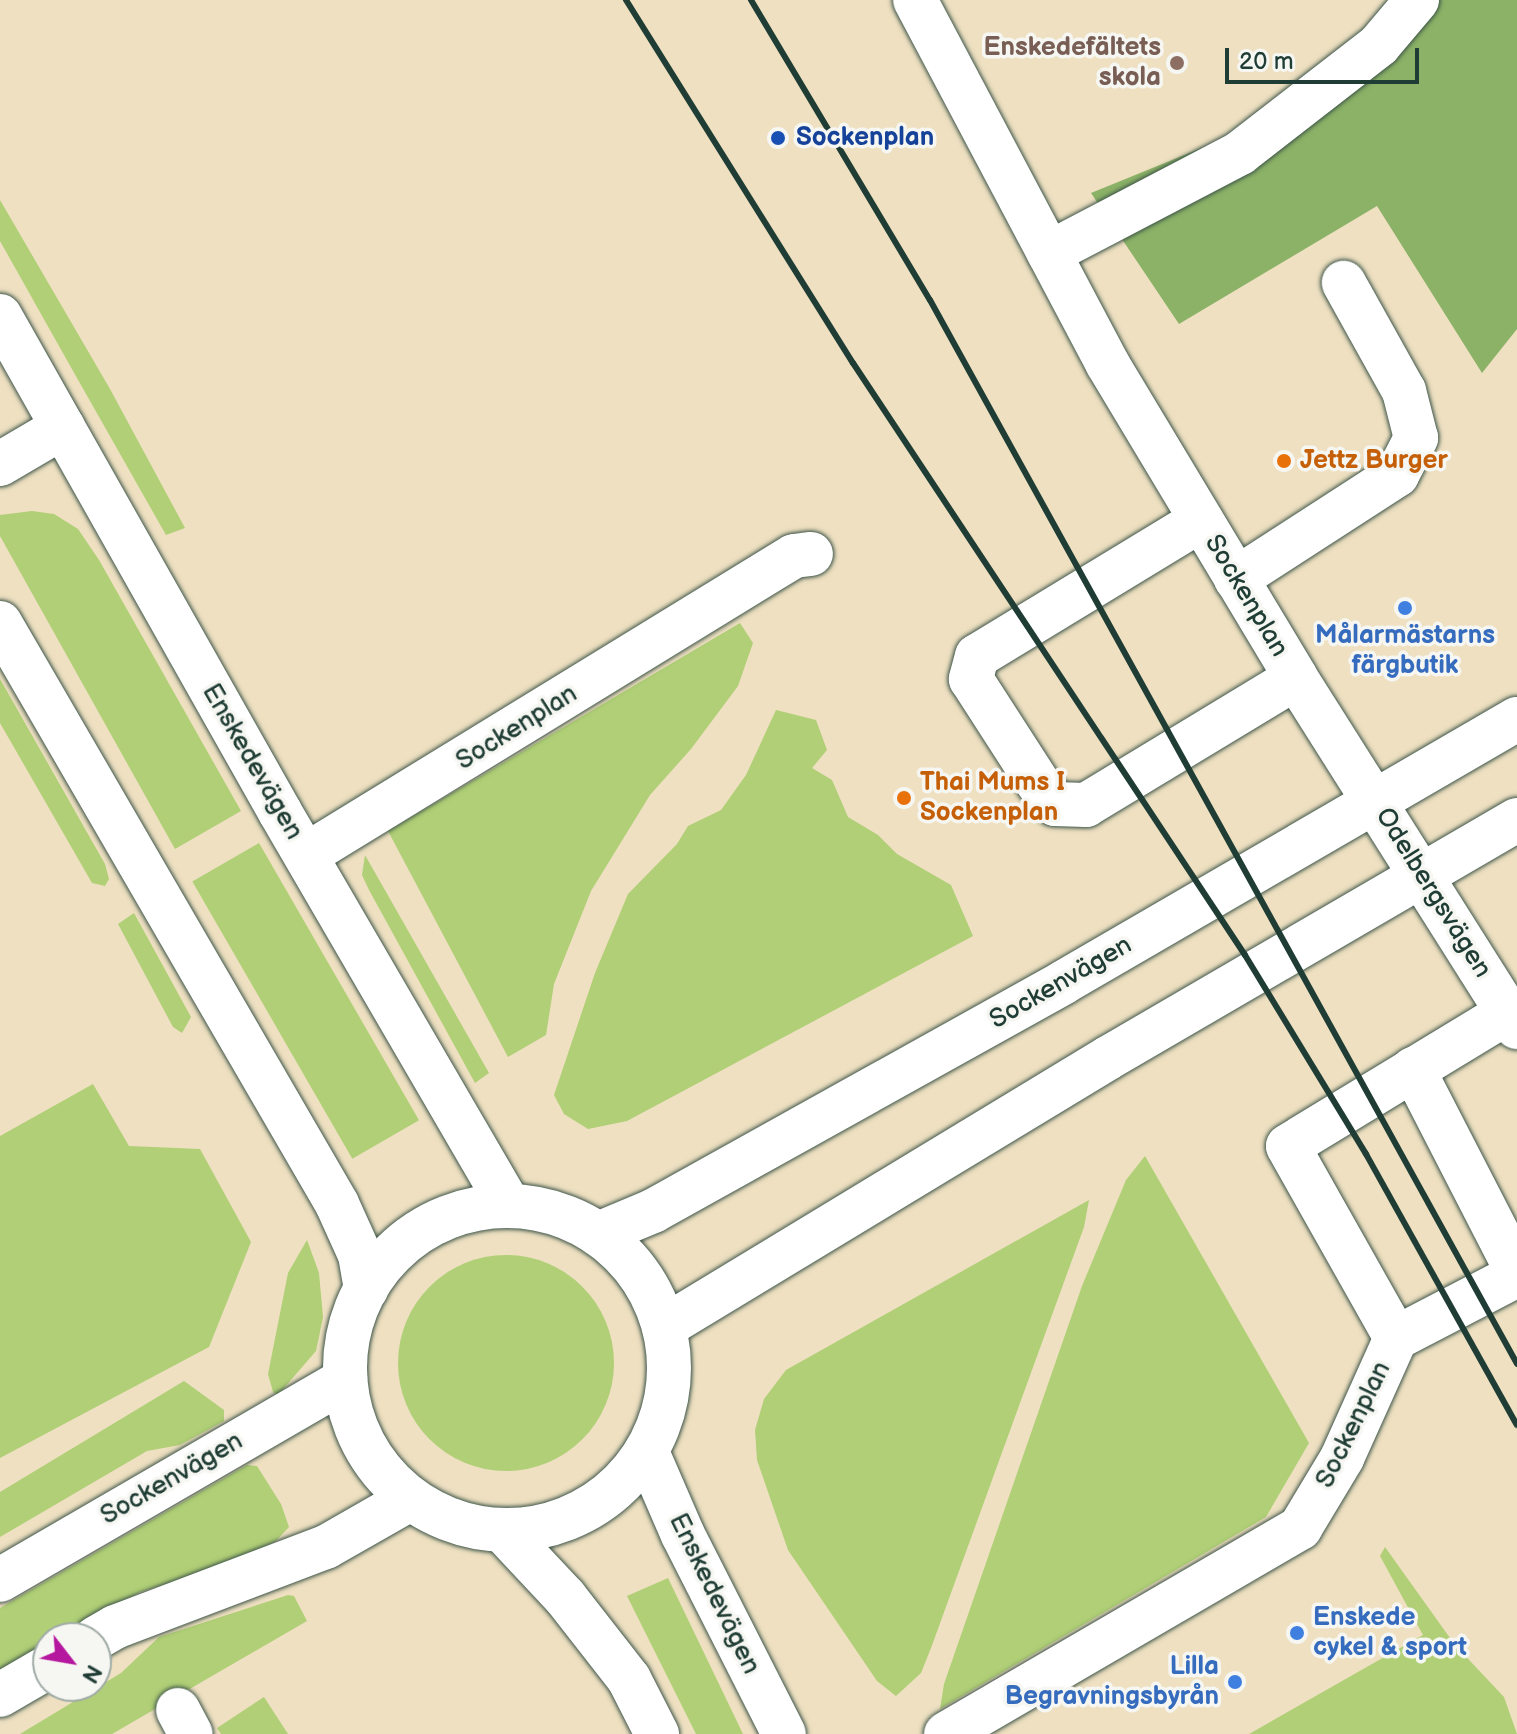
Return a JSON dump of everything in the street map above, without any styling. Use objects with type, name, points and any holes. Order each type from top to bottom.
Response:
[{"type":"street","points":[[1049,253],[1240,153],[1379,45],[1417,0]]},
{"type":"street","name":"Sockenplan","points":[[919,3],[1107,363],[1296,678],[1375,799]]},
{"type":"street","points":[[1236,579],[1397,475],[1416,438],[1404,391],[1344,283]]},
{"type":"street","name":"Enskedevägen","points":[[0,316],[509,1206]]},
{"type":"street","points":[[0,464],[63,427]]},
{"type":"street","points":[[1201,520],[977,656],[971,679],[1055,804],[1086,805],[1296,678]]},
{"type":"street","name":"Sockenplan","points":[[306,855],[794,556],[811,554]]},
{"type":"street","points":[[0,623],[337,1204],[360,1255],[366,1289]]},
{"type":"street","name":"Sockenvägen","points":[[598,1234],[653,1211],[1050,990],[1517,719]]},
{"type":"street","name":"Odelbergsvägen","points":[[1375,799],[1512,1020]]},
{"type":"street","points":[[664,1327],[1108,1058],[1517,820]]},
{"type":"street","name":"Sockenplan","points":[[946,1734],[1300,1528],[1342,1458],[1396,1338],[1288,1146],[1413,1069],[1512,1020]]},
{"type":"street","points":[[1396,1338],[1517,1273],[1413,1069]]},
{"type":"street","points":[[509,1206],[556,1213],[598,1234],[621,1252],[640,1275],[664,1327],[670,1370],[663,1412],[647,1452],[618,1487],[585,1511],[545,1526],[503,1531],[454,1522],[410,1499],[384,1475],[365,1446],[351,1414],[345,1380],[349,1332],[366,1289],[403,1244],[426,1228],[466,1212],[509,1206]]},
{"type":"street","name":"Sockenvägen","points":[[0,1580],[345,1380]]},
{"type":"street","name":"Enskedevägen","points":[[647,1452],[683,1535],[784,1734]]},
{"type":"street","points":[[112,1629],[326,1547],[410,1499]]},
{"type":"street","points":[[503,1531],[565,1597],[629,1679],[657,1734]]},
{"type":"street","points":[[0,1695],[32,1676]]},
{"type":"green space","points":[[1417,0],[1517,0],[1517,329],[1482,373],[1377,206],[1179,324],[1091,193],[1253,127]]},
{"type":"green space","points":[[0,200],[110,389],[185,528],[166,535],[77,378],[0,241]]},
{"type":"green space","points":[[32,511],[54,514],[78,529],[99,560],[241,811],[175,849],[0,536],[0,515]]},
{"type":"green space","points":[[740,623],[753,643],[738,686],[691,749],[650,795],[591,891],[554,984],[546,1035],[508,1057],[388,831]]},
{"type":"green space","points":[[0,679],[105,864],[109,879],[105,886],[92,883],[0,723]]},
{"type":"green space","points":[[776,710],[816,720],[827,750],[812,768],[832,780],[848,817],[878,835],[897,854],[951,885],[973,936],[627,1121],[588,1129],[564,1114],[554,1095],[595,973],[628,894],[677,844],[688,826],[721,810],[746,775]]},
{"type":"green space","points":[[259,843],[419,1120],[352,1159],[192,882]]},
{"type":"green space","points":[[365,855],[489,1073],[475,1083],[369,890],[362,875]]},
{"type":"green space","points":[[134,913],[191,1017],[182,1033],[173,1027],[118,924]]},
{"type":"green space","points":[[93,1084],[129,1146],[200,1149],[251,1242],[209,1347],[0,1458],[0,1136]]},
{"type":"green space","points":[[1145,1156],[1309,1443],[1266,1517],[940,1709],[944,1684],[1082,1286],[1126,1180]]},
{"type":"green space","points":[[1089,1200],[1084,1227],[931,1648],[921,1673],[896,1696],[877,1681],[788,1550],[757,1460],[755,1430],[764,1399],[786,1370]]},
{"type":"green space","points":[[307,1240],[319,1273],[323,1317],[316,1351],[278,1395],[273,1392],[268,1374],[288,1273]]},
{"type":"green space","points":[[506,1255],[547,1263],[566,1273],[582,1287],[596,1303],[606,1322],[614,1363],[606,1404],[596,1423],[582,1439],[566,1453],[547,1463],[506,1471],[465,1463],[446,1453],[430,1439],[416,1423],[406,1404],[398,1363],[406,1322],[416,1303],[430,1287],[446,1273],[465,1263]]},
{"type":"green space","points":[[184,1381],[224,1410],[224,1421],[180,1445],[147,1451],[0,1537],[0,1492]]},
{"type":"green space","points":[[247,1465],[257,1466],[281,1504],[289,1527],[276,1541],[239,1561],[140,1592],[88,1622],[32,1622],[32,1654],[0,1673],[0,1608]]},
{"type":"green space","points":[[1385,1547],[1455,1645],[1504,1697],[1517,1734],[1249,1734],[1423,1635],[1380,1556]]},
{"type":"green space","points":[[668,1578],[743,1734],[696,1734],[627,1596]]},
{"type":"green space","points":[[288,1595],[294,1596],[307,1621],[112,1734],[20,1734],[73,1702],[112,1702],[112,1678],[159,1637]]},
{"type":"green space","points":[[264,1697],[288,1734],[221,1734],[217,1728]]},
{"type":"railway","points":[[626,0],[853,363],[1245,955],[1366,1154],[1517,1425]]},
{"type":"railway","points":[[751,0],[930,300],[1517,1364]]},
{"type":"place","name":"Enskedefältets skola","points":[[1177,63]]},
{"type":"place","name":"Sockenplan","points":[[778,138]]},
{"type":"place","name":"Jettz Burger","points":[[1284,461]]},
{"type":"place","name":"Målarmästarns färgbutik","points":[[1405,608]]},
{"type":"place","name":"Thai Mums I Sockenplan","points":[[904,798]]},
{"type":"place","name":"Enskede cykel & sport","points":[[1297,1633]]},
{"type":"place","name":"Lilla Begravningsbyrån","points":[[1235,1682]]}]
